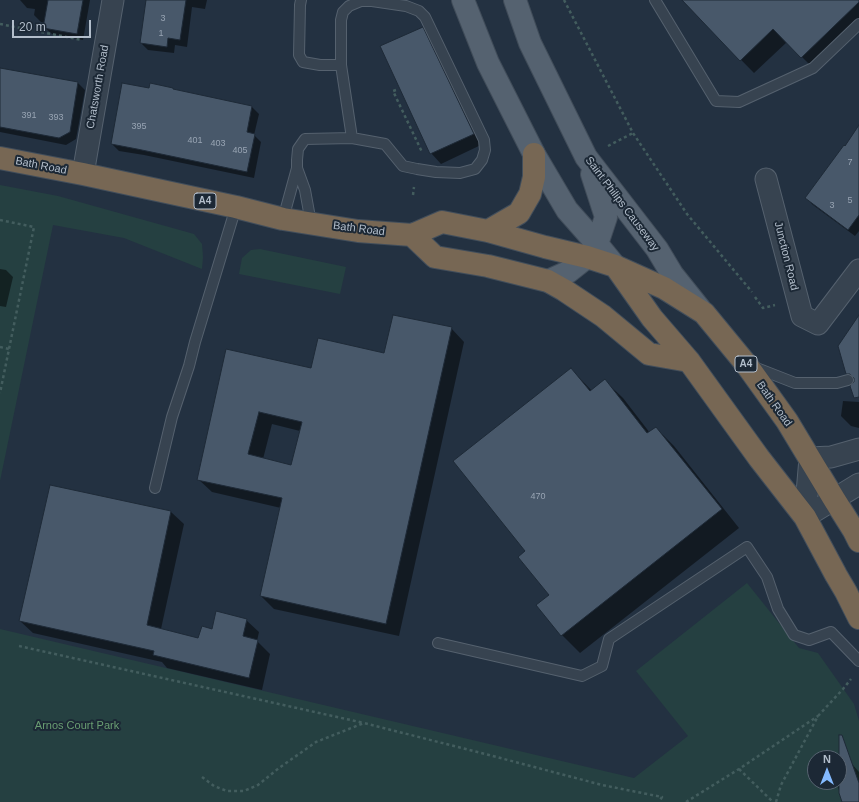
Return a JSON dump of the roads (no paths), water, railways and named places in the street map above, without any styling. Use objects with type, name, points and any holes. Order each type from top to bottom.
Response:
[{"type":"highway","points":[[488,231],[519,213],[530,194],[534,177],[534,154]]},
{"type":"highway","name":"Bath Road","points":[[0,158],[83,174],[236,207],[283,219],[358,230],[412,235]]},
{"type":"highway","name":"A4","points":[[412,235],[442,222],[488,231],[545,247],[592,250],[615,266]]},
{"type":"highway","points":[[412,235],[435,257],[488,266],[548,281],[603,316],[649,354],[689,361]]},
{"type":"highway","points":[[615,266],[652,318],[689,361],[759,458],[805,517],[859,618]]},
{"type":"highway","name":"Bath Road","points":[[615,266],[664,288],[704,313],[746,364],[787,421],[859,541]]},
{"type":"main road","points":[[463,0],[488,63],[534,154],[592,250]]},
{"type":"main road","name":"Saint Philips Causeway","points":[[515,0],[530,43],[586,157],[657,250],[672,274],[704,313]]},
{"type":"main road","points":[[548,281],[568,272],[592,250],[606,217],[586,157]]},
{"type":"street","name":"Chatsworth Road","points":[[83,174],[113,0]]},
{"type":"street","name":"Junction Road","points":[[766,178],[802,316],[818,324],[859,270]]},
{"type":"street","points":[[805,517],[810,458],[831,458],[859,449]]},
{"type":"street","points":[[805,517],[859,484]]},
{"type":"lane","points":[[301,0],[299,55],[303,62],[320,65],[341,65]]},
{"type":"lane","points":[[655,0],[716,101],[739,102],[813,68],[859,24]]},
{"type":"lane","points":[[283,219],[297,168],[298,150],[305,139],[352,138],[385,144],[403,166],[436,172],[460,173],[475,169],[482,160],[485,150],[484,140],[425,17],[418,11],[406,6],[361,1],[349,6],[343,12],[341,20],[341,65],[352,138]]},
{"type":"lane","points":[[297,168],[305,190],[311,223]]},
{"type":"lane","points":[[155,488],[172,417],[189,366],[236,207]]},
{"type":"lane","points":[[746,364],[795,383],[837,383],[848,380]]},
{"type":"lane","points":[[438,643],[582,676],[602,666],[609,639],[747,547],[767,577],[778,610],[794,635],[809,640],[831,632],[859,661]]},
{"type":"park label","name":"Arnos Court Park","points":[[77,726]]}]
